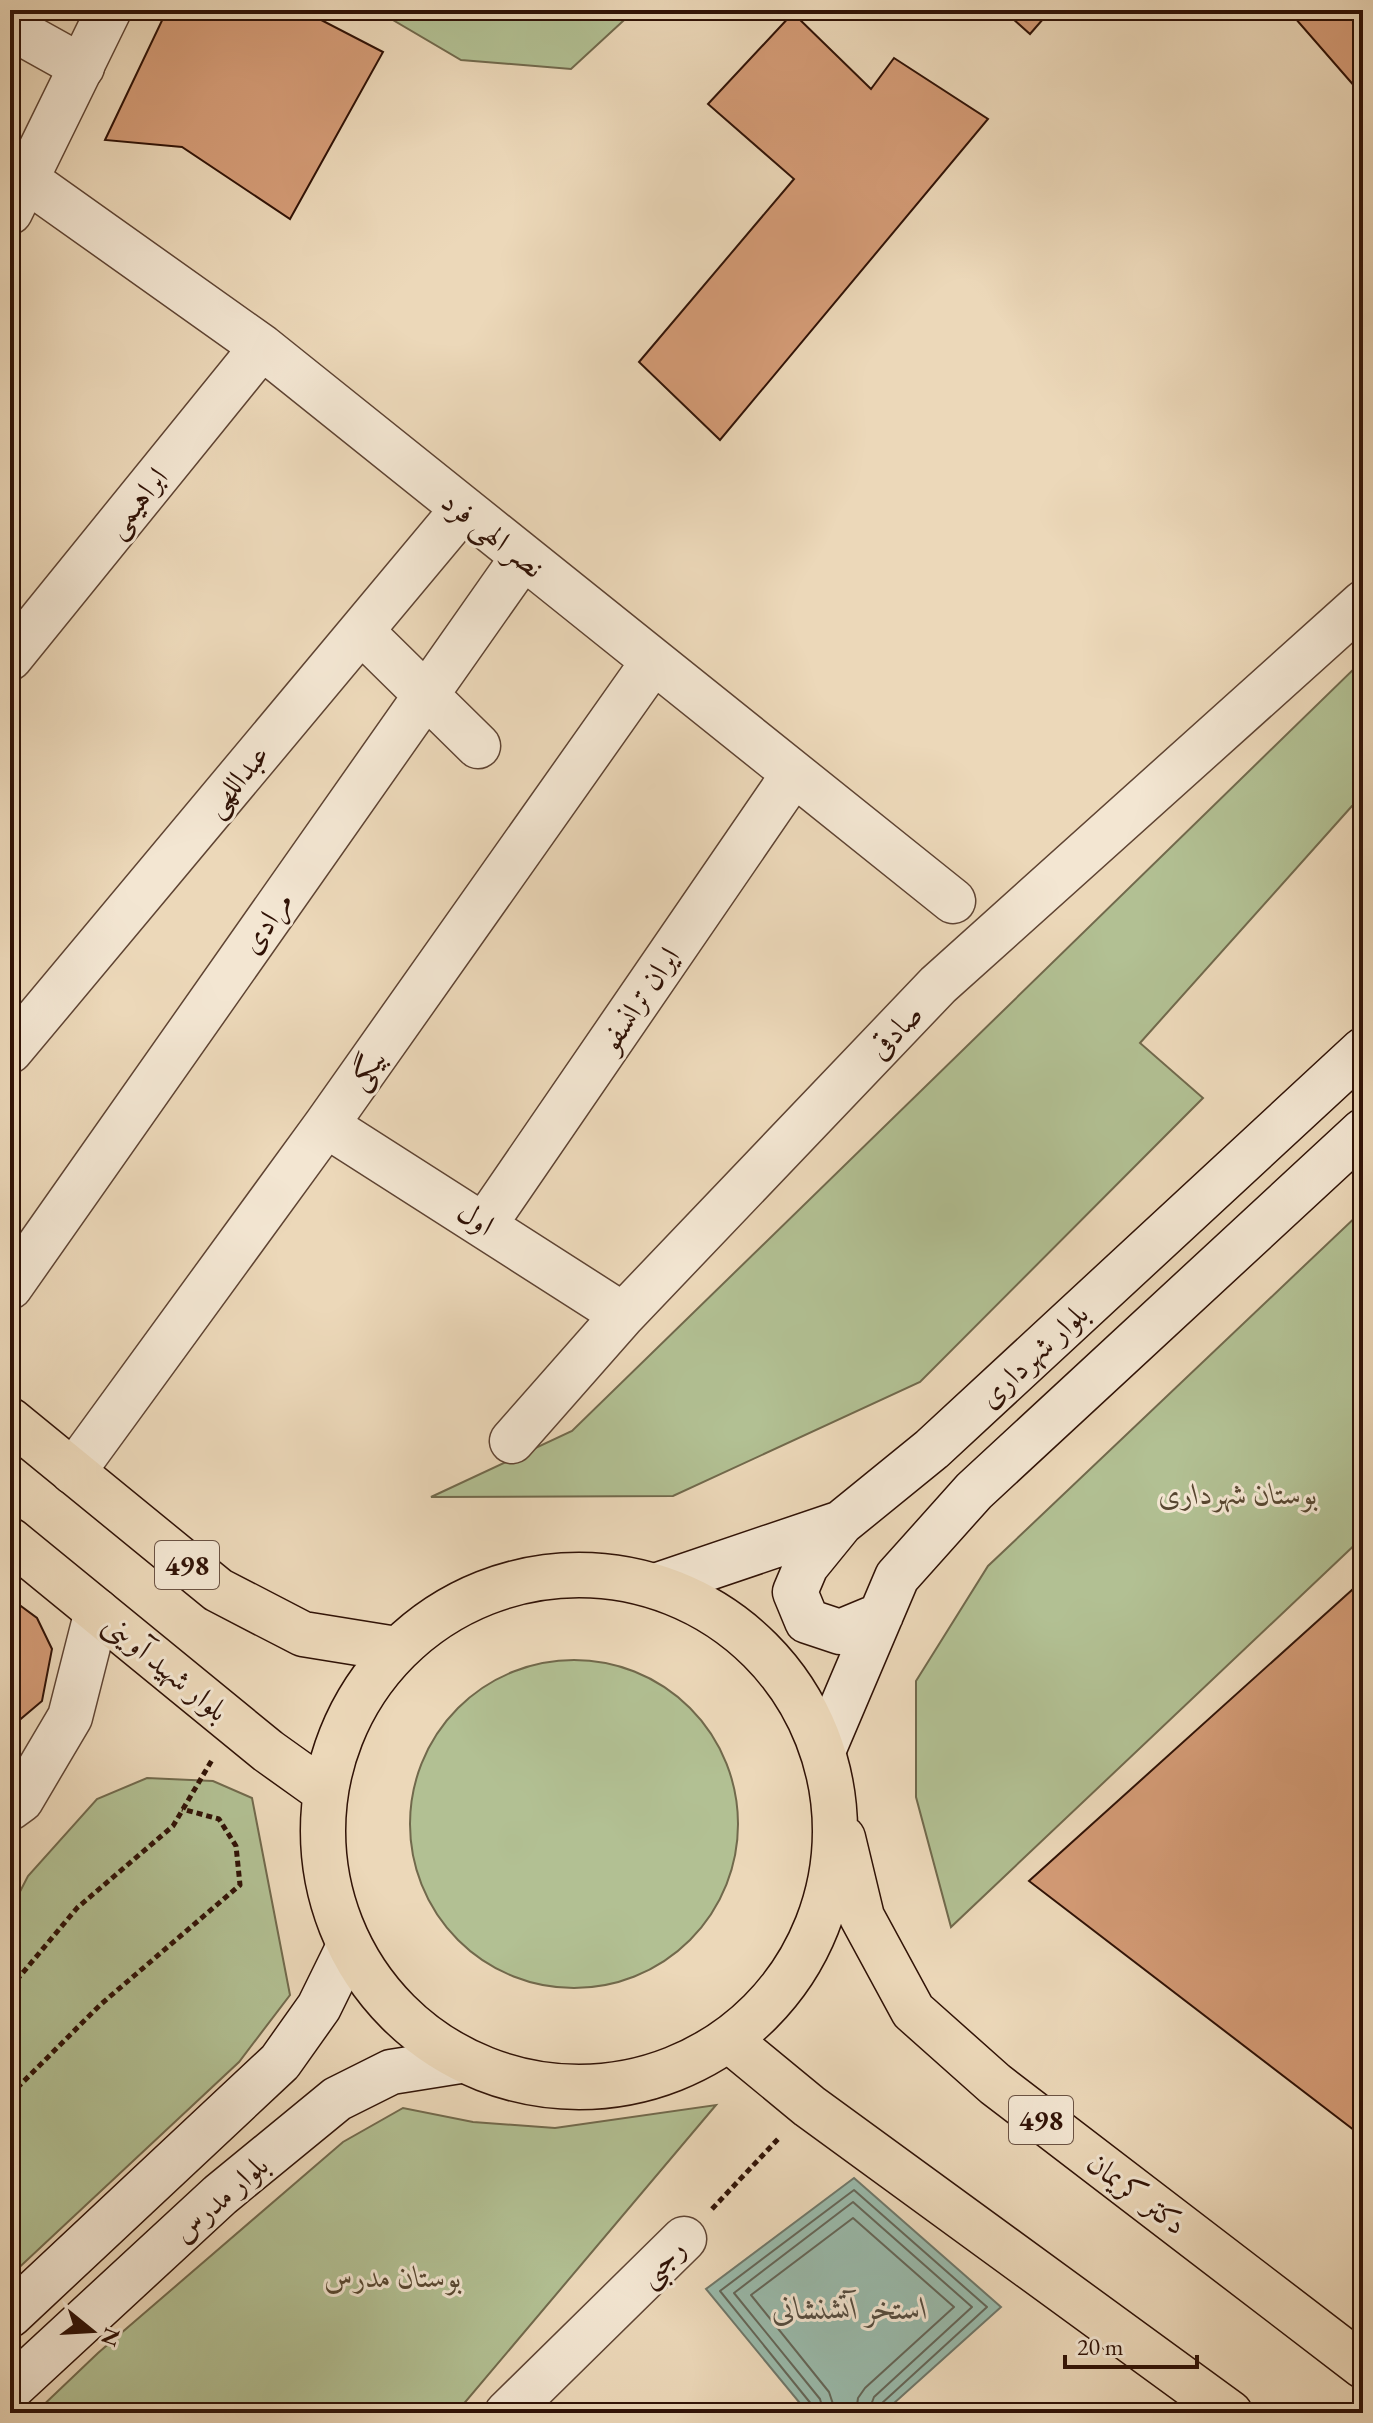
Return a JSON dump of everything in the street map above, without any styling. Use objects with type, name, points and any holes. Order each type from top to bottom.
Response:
[{"type":"main road","name":"498","points":[[10,1420],[218,1590],[303,1634],[396,1649]]},
{"type":"main road","name":"بلوار شهید آوینی","points":[[10,1540],[268,1751],[324,1791]]},
{"type":"main road","points":[[588,1572],[658,1585],[713,1610],[760,1648],[798,1696],[827,1770],[835,1847],[825,1903],[809,1942],[771,2002],[729,2040],[666,2073],[597,2088],[526,2084],[460,2061],[395,2013],[348,1948],[324,1872],[324,1791],[349,1714],[396,1649],[452,1606],[518,1579],[588,1572]]},
{"type":"main road","name":"دکتر کریمان","points":[[827,1770],[862,1917],[913,2011],[995,2084],[1362,2363]]},
{"type":"main road","points":[[729,2040],[809,2106],[1230,2413]]},
{"type":"street","points":[[15,185],[82,67],[109,10]]},
{"type":"street","points":[[10,27],[82,67]]},
{"type":"street","name":"نصر الهی فرد","points":[[15,185],[262,347],[953,901]]},
{"type":"street","name":"ابراهیمی","points":[[10,658],[262,347]]},
{"type":"street","name":"عبداللهی","points":[[10,1051],[462,510]]},
{"type":"street","name":"مرادی","points":[[10,1287],[523,557]]},
{"type":"street","name":"صادقی","points":[[512,1441],[623,1315],[938,985],[1308,652],[1362,610]]},
{"type":"street","points":[[361,631],[478,746]]},
{"type":"street","name":"بیگی","points":[[73,1472],[326,1125],[653,662]]},
{"type":"street","name":"ایران ترانسفو","points":[[485,1224],[793,775]]},
{"type":"street","name":"بلوار شهرداری","points":[[658,1585],[841,1523],[932,1449],[1363,1050]]},
{"type":"street","name":"اول","points":[[326,1125],[623,1315]]},
{"type":"street","name":"بلوار شهرداری","points":[[827,1770],[897,1577],[974,1491],[1363,1131]]},
{"type":"street","points":[[841,1523],[806,1566],[795,1592],[807,1621],[840,1632],[881,1615]]},
{"type":"street","points":[[10,1808],[21,1800],[70,1717],[97,1611]]},
{"type":"street","name":"بلوار مدرس","points":[[10,2315],[280,2062],[319,2007],[348,1948]]},
{"type":"street","name":"بلوار مدرس","points":[[10,2389],[220,2195],[337,2099],[391,2072],[460,2061]]},
{"type":"street","name":"رجبی","points":[[507,2413],[684,2239]]},
{"type":"path","points":[[10,1988],[77,1908],[173,1826],[215,1754]]},
{"type":"path","points":[[10,2095],[100,2005],[240,1885],[236,1846],[219,1819],[182,1809]]},
{"type":"path","name":"رجبی","points":[[684,2239],[809,2106]]},
{"type":"green space","points":[[376,10],[635,10],[571,69],[461,60]]},
{"type":"green space","points":[[1363,660],[1363,803],[1352,806],[1140,1043],[1203,1098],[920,1382],[673,1496],[431,1497],[572,1431]]},
{"type":"green space","name":"بوستان شهرداری","points":[[1363,1210],[1363,1537],[951,1927],[916,1797],[916,1681],[988,1566]]},
{"type":"green space","points":[[558,1660],[590,1660],[622,1667],[652,1679],[678,1697],[701,1720],[726,1761],[735,1792],[738,1824],[735,1856],[719,1902],[701,1928],[678,1951],[652,1969],[622,1981],[590,1988],[558,1988],[526,1981],[496,1969],[470,1951],[447,1928],[429,1902],[417,1872],[410,1840],[410,1808],[417,1776],[429,1746],[447,1720],[470,1697],[496,1679],[526,1667]]},
{"type":"green space","points":[[147,1778],[213,1781],[252,1798],[290,1995],[239,2062],[10,2276],[10,1911],[28,1876],[97,1799]]},
{"type":"green space","name":"بوستان مدرس","points":[[716,2105],[456,2413],[35,2413],[98,2353],[343,2142],[403,2108],[473,2122],[555,2128]]},
{"type":"water","name":"استخر آتشنشانی","points":[[854,2178],[1001,2307],[883,2413],[808,2413],[706,2289]]},
{"type":"building","points":[[167,10],[302,10],[383,52],[290,219],[182,147],[105,140]]},
{"type":"building","points":[[1003,10],[1051,10],[1030,34]]},
{"type":"building","points":[[1288,10],[1363,10],[1363,96]]},
{"type":"building","points":[[793,13],[871,89],[894,58],[988,119],[720,440],[639,362],[794,179],[708,104]]},
{"type":"building","points":[[1363,1580],[1363,2137],[1029,1881]]},
{"type":"building","points":[[10,1598],[37,1618],[52,1649],[42,1701],[10,1728]]}]
